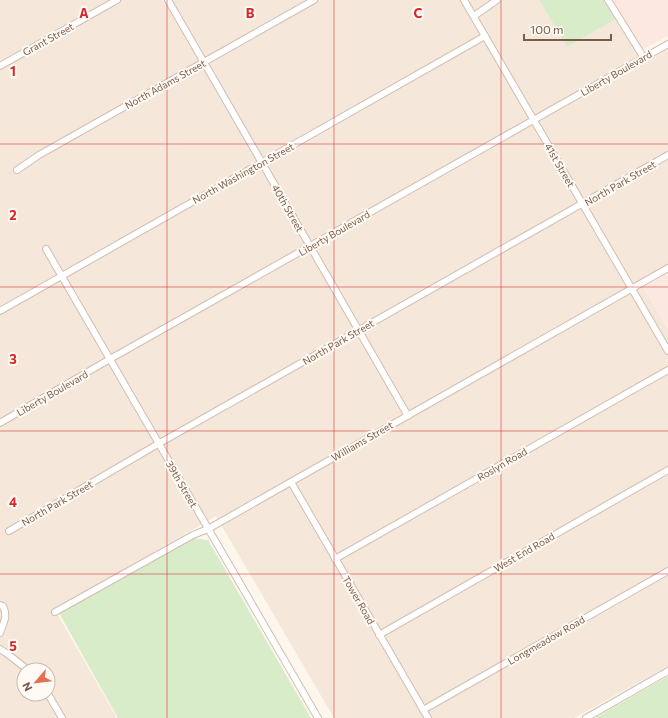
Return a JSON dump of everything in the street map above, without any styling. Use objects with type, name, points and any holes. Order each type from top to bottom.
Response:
[{"type":"street","name":"Grant Street","points":[[0,66],[117,0]]},
{"type":"street","name":"40th Street","points":[[168,0],[360,330],[408,416]]},
{"type":"street","name":"North Adams Street","points":[[17,170],[39,156],[314,0]]},
{"type":"street","name":"41st Street","points":[[464,0],[668,351]]},
{"type":"street","points":[[474,16],[497,0]]},
{"type":"street","points":[[608,0],[644,58]]},
{"type":"street","name":"North Washington Street","points":[[0,311],[485,36]]},
{"type":"street","name":"Liberty Boulevard","points":[[0,423],[110,359],[668,44]]},
{"type":"street","name":"North Park Street","points":[[9,531],[158,444],[668,155]]},
{"type":"street","name":"39th Street","points":[[46,249],[318,718]]},
{"type":"street","name":"Williams Street","points":[[56,612],[193,535],[208,529],[668,268]]},
{"type":"street","name":"Roslyn Road","points":[[336,559],[668,370]]},
{"type":"street","name":"West End Road","points":[[379,635],[668,470]]},
{"type":"street","name":"Tower Road","points":[[291,482],[428,718]]},
{"type":"street","name":"Longmeadow Road","points":[[423,710],[668,571]]},
{"type":"street","points":[[0,604],[3,606],[6,613],[6,618],[0,633]]},
{"type":"street","points":[[0,650],[18,662]]},
{"type":"street","points":[[586,718],[668,671]]},
{"type":"street","points":[[53,702],[62,718]]},
{"type":"shaded area","points":[[0,0],[539,0],[567,47],[616,19],[645,62],[668,48],[668,266],[641,282],[668,328],[668,666],[574,718],[334,718],[216,516],[55,610],[117,718],[0,718]]},
{"type":"shaded area","points":[[611,0],[668,0],[668,36],[643,49],[638,46]]},
{"type":"shaded area","points":[[668,268],[668,327],[642,283]]},
{"type":"green space","points":[[539,0],[605,0],[616,19],[567,47]]},
{"type":"green space","points":[[191,538],[208,540],[311,718],[118,718],[59,613]]},
{"type":"green space","points":[[668,676],[668,718],[595,718]]}]
